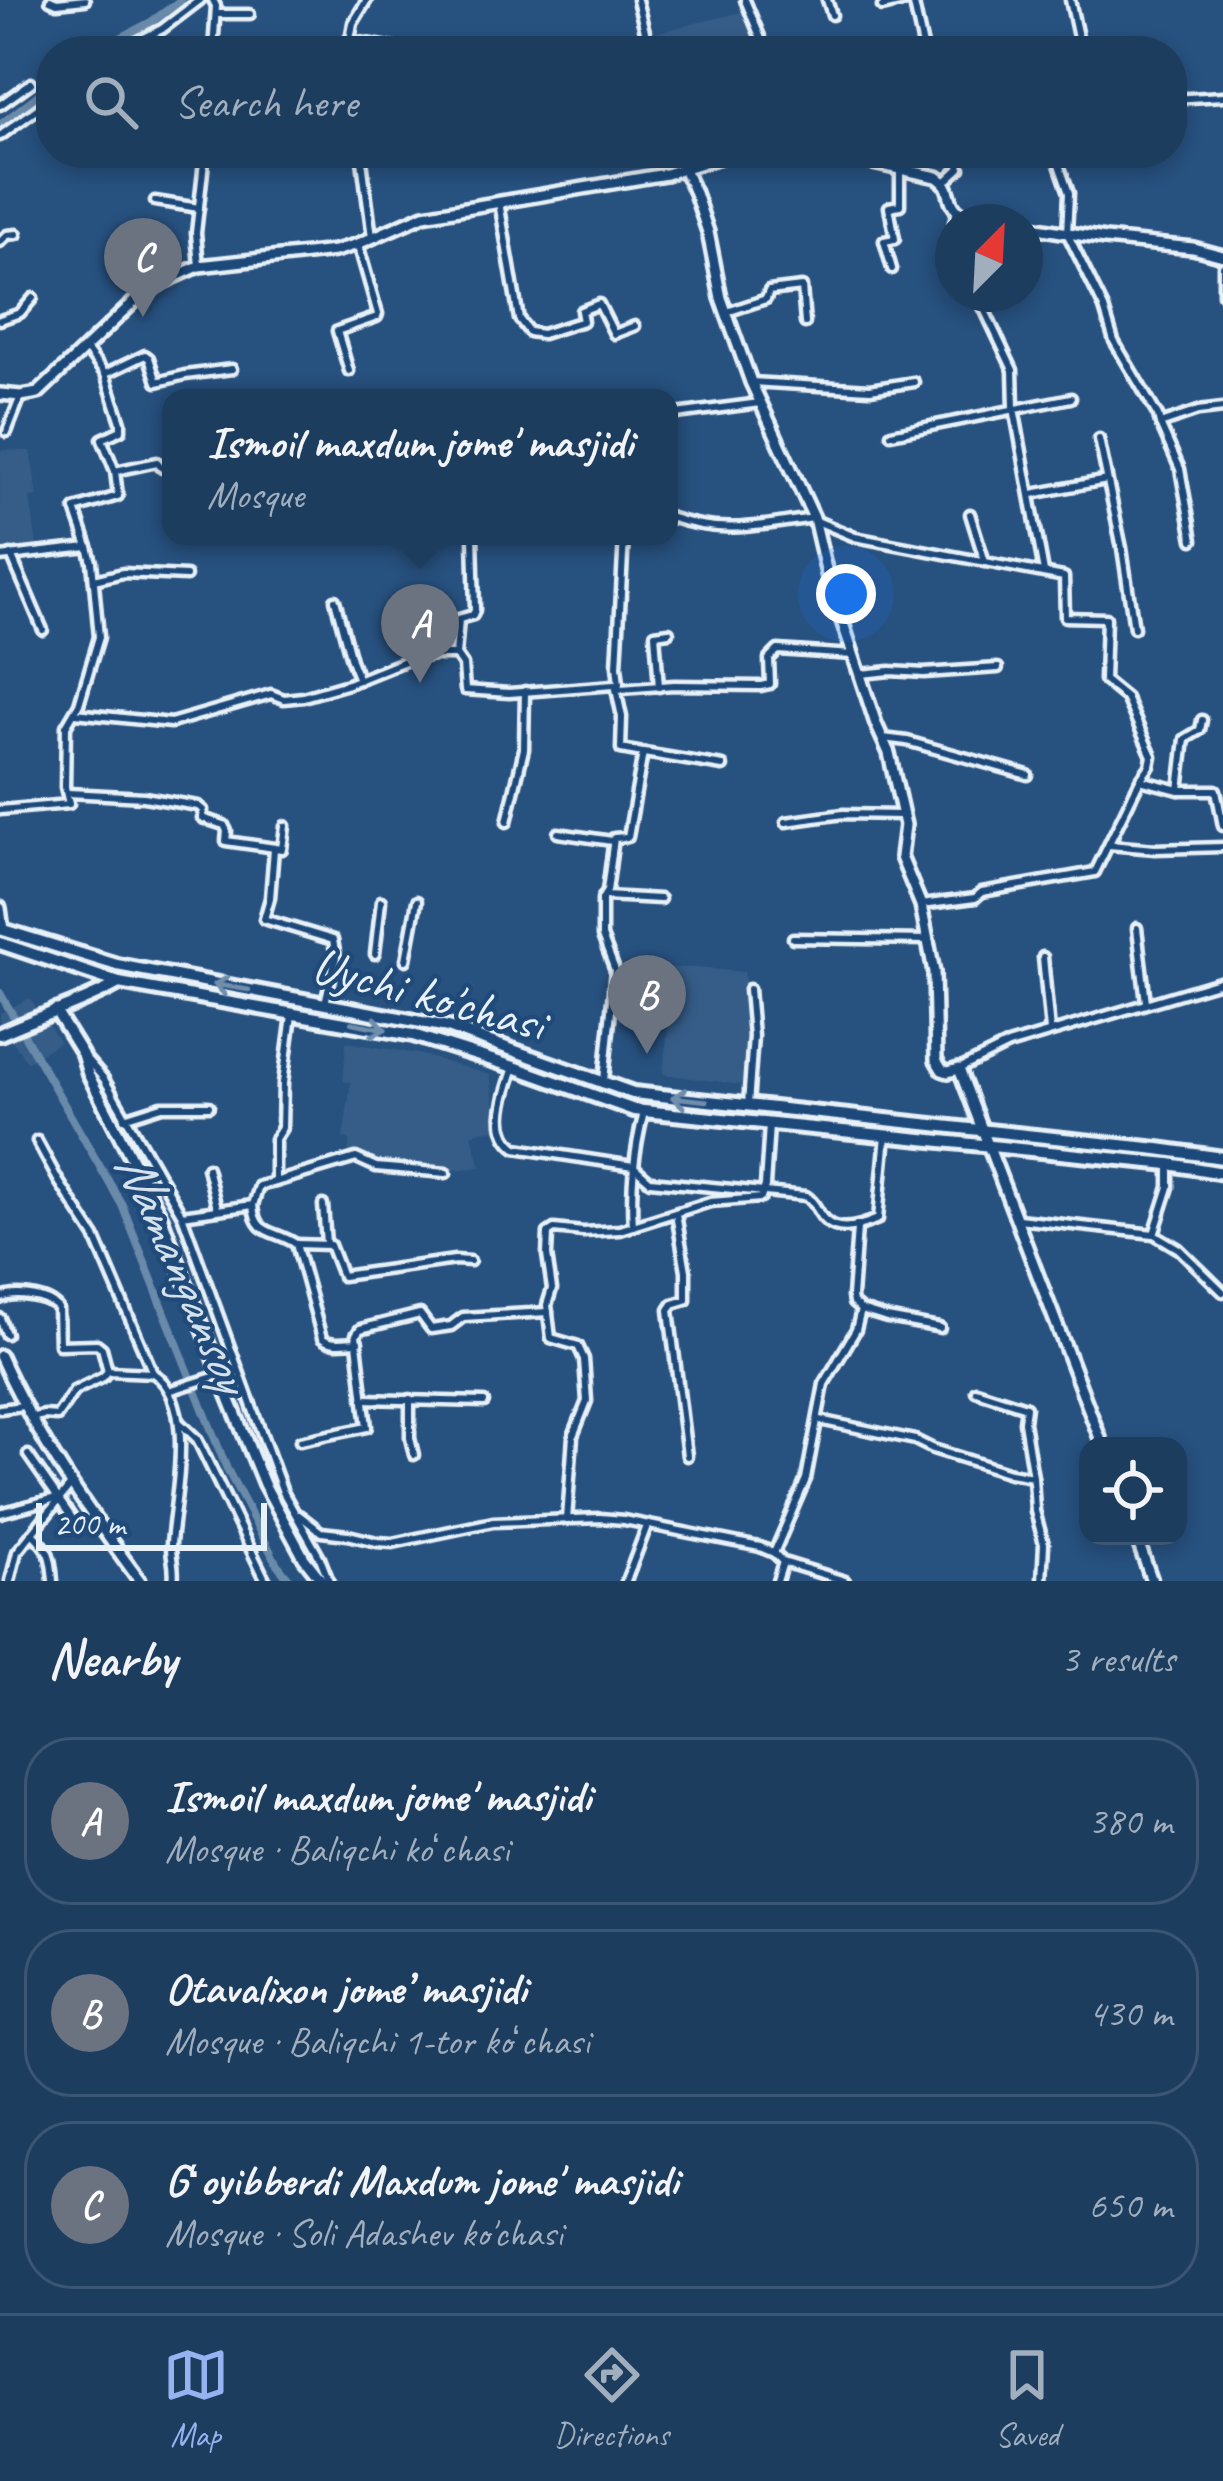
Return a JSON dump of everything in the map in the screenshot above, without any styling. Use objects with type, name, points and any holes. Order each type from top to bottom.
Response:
[{"type":"main road","name":"Uychi ko'chasi","points":[[3,937],[153,973],[448,1027],[633,1093],[1223,1159]]},
{"type":"main road","name":"Uychi ko'chasi","points":[[3,937],[119,982],[413,1035],[644,1112],[1223,1173]]},
{"type":"main road","points":[[70,966],[74,953]]},
{"type":"main road","points":[[4,1032],[119,982]]},
{"type":"street","points":[[50,0],[85,0]]},
{"type":"street","points":[[148,36],[200,0]]},
{"type":"street","points":[[213,0],[214,36]]},
{"type":"street","points":[[349,36],[365,0]]},
{"type":"street","points":[[637,0],[646,36]]},
{"type":"street","points":[[745,0],[760,36]]},
{"type":"street","points":[[827,0],[832,15]]},
{"type":"street","points":[[882,7],[912,0],[920,36]]},
{"type":"street","points":[[1070,0],[1078,36]]},
{"type":"street","points":[[215,14],[250,14]]},
{"type":"street","points":[[0,105],[31,83]]},
{"type":"street","points":[[1187,98],[1223,96]]},
{"type":"street","points":[[0,136],[36,110]]},
{"type":"street","points":[[199,266],[196,233],[204,168]]},
{"type":"street","points":[[363,168],[372,237]]},
{"type":"street","points":[[0,394],[38,393],[136,300],[199,266],[335,251],[424,214],[693,168]]},
{"type":"street","points":[[895,168],[927,173],[945,182],[952,204]]},
{"type":"street","points":[[945,182],[960,168]]},
{"type":"street","points":[[1060,168],[1069,193],[1067,233],[1104,308],[1114,341],[1158,416],[1180,469],[1193,540]]},
{"type":"street","points":[[892,269],[884,241],[895,238],[889,207],[900,205],[900,169]]},
{"type":"street","points":[[685,171],[708,232],[721,298],[751,382],[814,518],[828,578],[894,771],[905,825],[901,857],[921,905],[934,972],[936,1060],[942,1070],[959,1069],[1008,1045],[1223,981]]},
{"type":"street","points":[[155,201],[200,208]]},
{"type":"street","points":[[499,202],[519,319],[529,332],[542,334],[583,321],[581,311],[599,304],[614,334],[635,326]]},
{"type":"street","points":[[1043,229],[1223,256]]},
{"type":"street","points":[[0,242],[17,235]]},
{"type":"street","points":[[349,371],[337,332],[378,314],[358,244]]},
{"type":"street","points":[[1223,266],[1223,294]]},
{"type":"street","points":[[727,311],[766,299],[769,291],[802,287],[805,322]]},
{"type":"street","points":[[0,320],[20,313],[34,298]]},
{"type":"street","points":[[986,312],[1013,370],[1014,408],[1044,572]]},
{"type":"street","points":[[0,810],[69,804],[66,726],[98,646],[100,628],[88,547],[75,509],[119,494],[102,437],[122,426],[105,374],[85,348]]},
{"type":"street","points":[[105,374],[146,355],[157,382],[232,369]]},
{"type":"street","points":[[751,382],[870,389],[914,382]]},
{"type":"street","points":[[8,432],[21,396]]},
{"type":"street","points":[[891,434],[1071,398]]},
{"type":"street","points":[[678,414],[760,403]]},
{"type":"street","points":[[1160,424],[1223,408]]},
{"type":"street","points":[[1099,440],[1134,628]]},
{"type":"street","points":[[115,471],[157,462],[162,468]]},
{"type":"street","points":[[1031,494],[1107,480]]},
{"type":"street","points":[[970,514],[985,563]]},
{"type":"street","points":[[678,520],[733,529],[814,518],[856,537],[1066,579],[1065,617],[1106,618],[1104,680],[1126,698],[1151,751],[1150,766],[1093,874],[921,905]]},
{"type":"street","points":[[472,545],[475,610],[459,619],[456,655],[463,665],[465,690],[769,685],[769,659],[778,650],[853,656]]},
{"type":"street","points":[[624,545],[617,686],[621,749],[723,766]]},
{"type":"street","points":[[0,556],[88,547]]},
{"type":"street","points":[[11,555],[43,630]]},
{"type":"street","points":[[94,580],[123,573],[186,576]]},
{"type":"street","points":[[335,600],[359,680]]},
{"type":"street","points":[[659,687],[655,634],[669,632]]},
{"type":"street","points":[[75,712],[178,723],[271,694],[290,699],[421,657],[456,655]]},
{"type":"street","points":[[861,674],[998,668]]},
{"type":"street","points":[[507,822],[524,749],[525,691]]},
{"type":"street","points":[[1179,790],[1185,739],[1200,730],[1202,720]]},
{"type":"street","points":[[883,738],[1028,775]]},
{"type":"street","points":[[603,1084],[615,970],[602,936],[602,899],[612,841],[628,837],[643,753]]},
{"type":"street","points":[[1140,780],[1179,790],[1216,790],[1223,826]]},
{"type":"street","points":[[67,794],[144,797],[201,807],[204,820],[226,826],[228,842],[274,849],[283,848],[285,826]]},
{"type":"street","points":[[786,822],[843,814],[901,815]]},
{"type":"street","points":[[558,833],[612,841]]},
{"type":"street","points":[[1109,844],[1155,849],[1223,847]]},
{"type":"street","points":[[274,849],[264,919],[333,940],[336,957],[325,1003]]},
{"type":"street","points":[[605,896],[660,899]]},
{"type":"street","points":[[375,954],[381,901]]},
{"type":"street","points":[[406,960],[418,901]]},
{"type":"street","points":[[0,908],[3,937]]},
{"type":"street","points":[[1138,928],[1146,1003]]},
{"type":"street","points":[[793,938],[928,940]]},
{"type":"street","points":[[1043,957],[1050,1032]]},
{"type":"street","points":[[748,1106],[753,1036],[749,988]]},
{"type":"street","points":[[55,1010],[104,1079],[182,1215],[235,1371],[283,1492],[320,1558],[326,1581]]},
{"type":"street","points":[[275,1182],[275,1139],[281,1128],[292,1013]]},
{"type":"street","points":[[82,1054],[162,1218],[264,1484],[285,1526],[326,1581]]},
{"type":"street","points":[[514,1066],[502,1126],[510,1144],[633,1166],[650,1181],[806,1196],[818,1205],[826,1222],[857,1227],[878,1219],[886,1135]]},
{"type":"street","points":[[959,1069],[1100,1437]]},
{"type":"street","points":[[124,1118],[161,1106],[209,1106]]},
{"type":"street","points":[[633,1226],[630,1192],[644,1112]]},
{"type":"street","points":[[568,1520],[573,1436],[587,1401],[584,1359],[578,1346],[551,1338],[547,1302],[552,1289],[547,1256],[550,1231],[602,1232],[710,1202],[757,1199],[764,1192],[769,1124]]},
{"type":"street","points":[[37,1141],[95,1237],[153,1372],[171,1391],[180,1423],[173,1581]]},
{"type":"street","points":[[446,1173],[376,1167],[356,1158],[259,1186],[254,1220],[296,1244],[326,1243],[333,1249],[342,1276],[470,1261]]},
{"type":"street","points":[[1154,1234],[1169,1186],[1169,1164]]},
{"type":"street","points":[[207,1168],[217,1208]]},
{"type":"street","points":[[182,1215],[253,1205]]},
{"type":"street","points":[[323,1205],[326,1243]]},
{"type":"street","points":[[676,1214],[686,1300],[668,1310],[687,1456]]},
{"type":"street","points":[[1018,1219],[1154,1234],[1179,1249],[1223,1292]]},
{"type":"street","points":[[857,1227],[853,1303],[887,1318],[940,1328]]},
{"type":"street","points":[[296,1244],[322,1338],[358,1342]]},
{"type":"street","points":[[0,1299],[8,1294],[52,1302],[58,1308],[59,1346],[97,1344],[108,1371]]},
{"type":"street","points":[[774,1553],[801,1495],[824,1384],[856,1330],[861,1310]]},
{"type":"street","points":[[300,1441],[367,1427],[356,1333],[360,1329],[416,1315],[422,1315],[431,1329],[454,1325],[463,1317],[548,1312]]},
{"type":"street","points":[[0,1318],[6,1334]]},
{"type":"street","points":[[0,1356],[70,1486],[140,1581]]},
{"type":"street","points":[[108,1371],[153,1372]]},
{"type":"street","points":[[30,1418],[57,1416],[74,1391],[108,1371]]},
{"type":"street","points":[[171,1391],[235,1371]]},
{"type":"street","points":[[976,1391],[1025,1406],[1035,1511],[1044,1544],[1042,1581]]},
{"type":"street","points":[[363,1399],[484,1402]]},
{"type":"street","points":[[410,1399],[414,1455]]},
{"type":"street","points":[[0,1409],[23,1406]]},
{"type":"street","points":[[819,1420],[915,1440],[1033,1477]]},
{"type":"street","points":[[180,1423],[197,1439],[266,1581]]},
{"type":"street","points":[[28,1455],[74,1521]]},
{"type":"street","points":[[0,1579],[10,1580],[17,1552],[70,1486]]},
{"type":"street","points":[[0,1513],[60,1497]]},
{"type":"street","points":[[293,1510],[321,1532],[393,1543],[493,1522],[611,1519],[751,1545],[774,1553],[783,1562],[845,1581]]},
{"type":"street","points":[[626,1581],[647,1526]]},
{"type":"street","points":[[32,1533],[51,1555],[53,1581]]},
{"type":"street","points":[[1139,1545],[1152,1581]]},
{"type":"street","points":[[777,1581],[783,1562]]},
{"type":"shaded area","points":[[742,12],[753,36],[655,36]]},
{"type":"shaded area","points":[[0,450],[30,451],[38,496],[30,497],[37,545],[0,551]]},
{"type":"shaded area","points":[[621,967],[744,972],[749,1023],[748,1067],[743,1067],[742,1085],[663,1074],[668,1027],[618,1021]]},
{"type":"shaded area","points":[[30,998],[60,1042],[27,1062],[0,1023],[0,1013]]},
{"type":"shaded area","points":[[346,1042],[419,1054],[490,1075],[498,1129],[472,1135],[481,1167],[379,1165],[349,1156],[349,1139],[343,1138],[351,1082],[343,1081]]},
{"type":"waterway","points":[[124,36],[181,0]]},
{"type":"waterway","points":[[0,125],[36,97]]},
{"type":"waterway","name":"Namangansoy","points":[[0,993],[122,1205],[227,1469],[277,1564],[291,1581]]},
{"type":"place","name":"Gʻoyibberdi Maxdum jome' masjidi","points":[[143,317]]},
{"type":"place","name":"Ismoil maxdum jome' masjidi","points":[[420,683]]},
{"type":"place","name":"Otavalixon jome’ masjidi","points":[[647,1054]]}]
